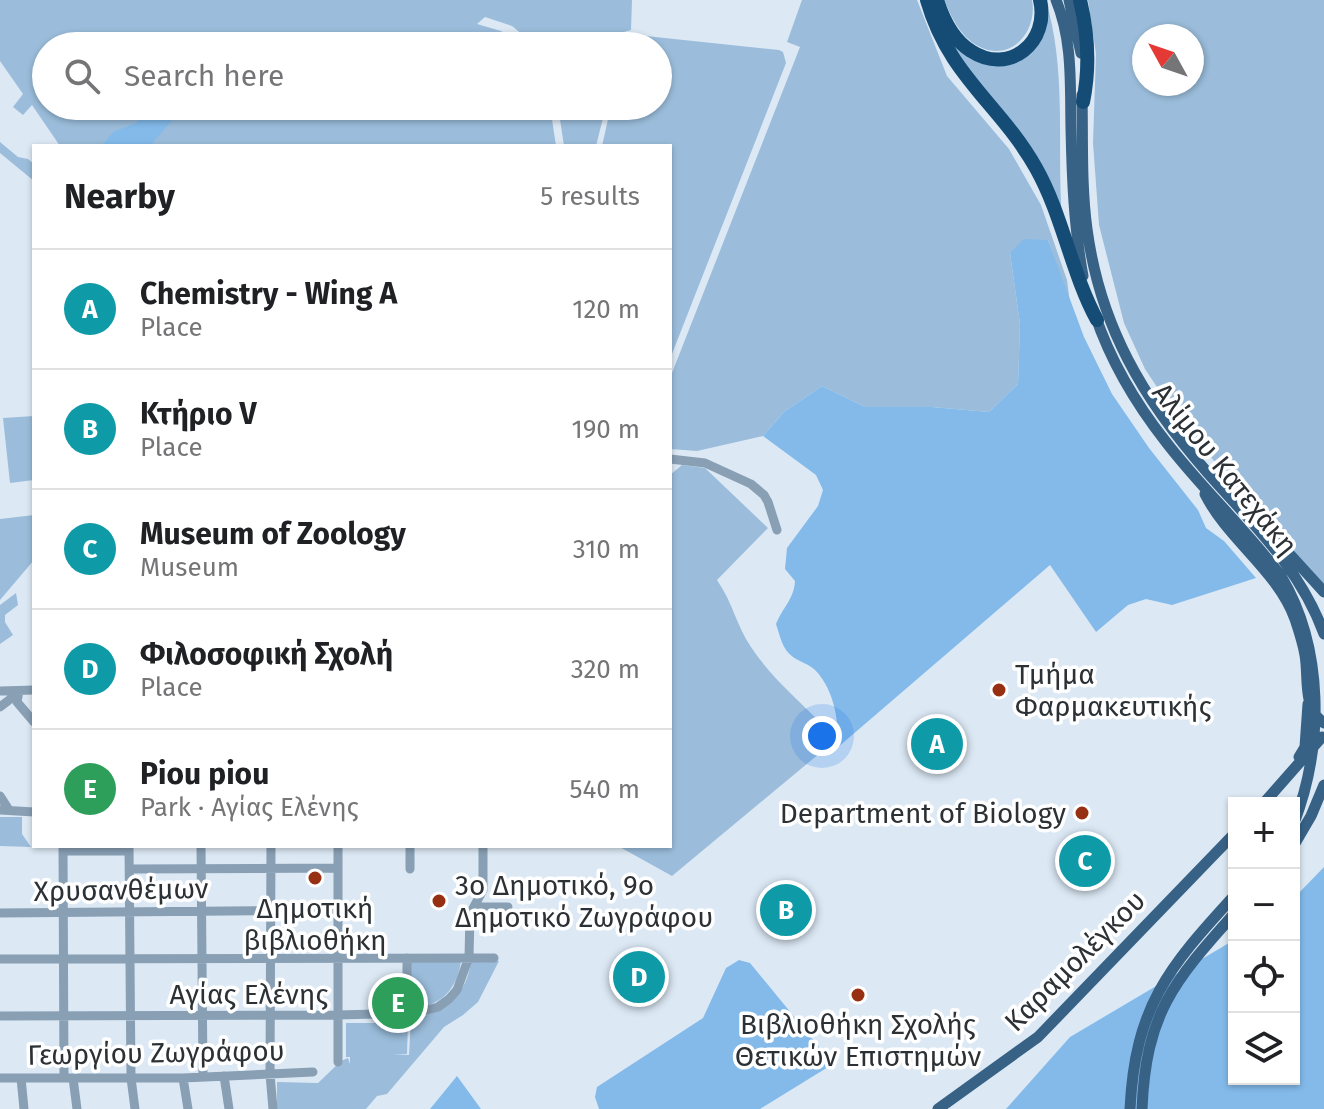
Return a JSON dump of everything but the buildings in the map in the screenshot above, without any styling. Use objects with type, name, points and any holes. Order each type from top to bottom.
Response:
[{"type":"highway","points":[[927,0],[939,36],[956,65],[1015,136],[1039,174],[1053,203],[1082,292],[1097,320]]},
{"type":"highway","points":[[937,0],[950,30],[964,46],[983,58],[995,60],[1018,54],[1035,39],[1042,20],[1040,0]]},
{"type":"highway","points":[[1080,0],[1087,49],[1083,102]]},
{"type":"main road","name":"Αλίμου Κατεχάκη","points":[[1056,0],[1064,23],[1070,67],[1075,228],[1083,275],[1097,320],[1128,388],[1168,445],[1271,563],[1292,593],[1316,648],[1323,695],[1323,731],[1310,790],[1300,811]]},
{"type":"main road","name":"Αλίμου Κατεχάκη","points":[[1069,0],[1081,50],[1087,227],[1095,272],[1108,317],[1121,349],[1155,407],[1295,576],[1309,598],[1324,634]]},
{"type":"main road","points":[[1198,480],[1213,509],[1266,572],[1290,608],[1305,654],[1312,710],[1322,722]]},
{"type":"main road","points":[[1231,499],[1264,527],[1324,592]]},
{"type":"main road","points":[[1294,769],[1305,747],[1309,695]]},
{"type":"main road","points":[[1269,797],[1324,735]]},
{"type":"main road","points":[[1300,835],[1324,785]]},
{"type":"main road","name":"Καραμολέγκου","points":[[938,1109],[1038,1037],[1228,840]]},
{"type":"main road","points":[[1130,1109],[1136,1050],[1154,998],[1175,962],[1228,903]]},
{"type":"main road","points":[[1142,1109],[1148,1053],[1165,1002],[1185,968],[1228,921]]},
{"type":"street","points":[[672,459],[705,463],[751,484],[768,502],[777,530]]},
{"type":"street","points":[[0,691],[32,690]]},
{"type":"street","points":[[0,707],[19,691]]},
{"type":"street","points":[[19,691],[17,702],[32,720]]},
{"type":"street","points":[[0,796],[4,810],[32,812]]},
{"type":"street","points":[[77,1109],[69,1078],[63,1016],[63,848],[129,848],[131,1078],[135,1109]]},
{"type":"street","points":[[201,848],[203,1077]]},
{"type":"street","points":[[271,848],[270,1074],[273,1109]]},
{"type":"street","points":[[338,848],[338,1062]]},
{"type":"street","points":[[410,848],[410,869]]},
{"type":"street","points":[[469,957],[470,914],[483,890],[483,848]]},
{"type":"street","points":[[130,869],[338,868]]},
{"type":"street","points":[[474,907],[508,907]]},
{"type":"street","name":"Χρυσανθέμων","points":[[0,913],[338,910]]},
{"type":"street","name":"Αγίας Ελένης","points":[[0,1016],[417,1013],[438,1007],[457,990],[469,957]]},
{"type":"street","points":[[407,958],[407,996]]},
{"type":"street","points":[[0,959],[494,958]]},
{"type":"street","name":"Γεωργίου Ζωγράφου","points":[[0,1078],[183,1078],[313,1072]]},
{"type":"street","points":[[224,1076],[229,1109]]},
{"type":"street","points":[[21,1078],[24,1109]]},
{"type":"street","points":[[183,1078],[188,1109]]},
{"type":"shaded area","points":[[0,0],[632,0],[631,30],[624,32],[519,32],[512,26],[485,17],[477,24],[502,32],[32,32],[32,105],[23,115],[13,107],[23,94],[0,61]]},
{"type":"shaded area","points":[[802,0],[917,0],[947,76],[1009,149],[1041,205],[1067,280],[1070,303],[1048,240],[1010,253],[1020,324],[1018,384],[989,412],[932,407],[865,407],[822,386],[784,412],[763,436],[697,451],[672,449],[672,373],[800,47],[787,42]]},
{"type":"shaded area","points":[[933,0],[982,63],[1040,42],[1049,12],[1058,63],[1062,218],[962,67]]},
{"type":"shaded area","points":[[944,0],[1032,0],[1031,23],[1020,41],[1011,48],[990,50],[978,46],[961,32]]},
{"type":"shaded area","points":[[1088,0],[1324,0],[1324,587],[1195,439],[1145,369],[1124,323],[1099,225],[1093,143],[1096,54]]},
{"type":"shaded area","points":[[672,39],[783,52],[786,63],[672,354],[672,144],[602,144],[608,120],[672,120]]},
{"type":"shaded area","points":[[42,120],[552,120],[556,144],[59,144]]},
{"type":"shaded area","points":[[138,120],[172,120],[152,144],[103,144],[113,132]]},
{"type":"shaded area","points":[[560,120],[602,120],[596,144],[564,144]]},
{"type":"shaded area","points":[[0,142],[18,157],[28,159],[32,162],[32,179],[0,153]]},
{"type":"shaded area","points":[[1024,239],[1048,240],[1084,337],[1112,394],[1149,448],[1198,510],[1206,528],[1224,541],[1256,578],[1172,605],[1146,599],[1128,605],[1096,632],[1050,565],[837,748],[838,728],[827,687],[815,670],[786,650],[776,624],[795,581],[785,569],[787,548],[818,506],[823,490],[816,475],[763,436],[784,412],[822,386],[865,407],[932,407],[989,412],[1018,384],[1020,324],[1010,253]]},
{"type":"shaded area","points":[[32,416],[32,480],[10,483],[3,418]]},
{"type":"shaded area","points":[[682,465],[705,468],[768,528],[717,580],[759,659],[829,731],[832,743],[672,876],[622,848],[672,848],[672,473]]},
{"type":"shaded area","points":[[32,515],[32,562],[0,600],[0,519]]},
{"type":"shaded area","points":[[16,593],[18,605],[5,615],[5,622],[13,635],[0,644],[0,605]]},
{"type":"shaded area","points":[[0,817],[22,817],[22,834],[31,847],[0,846]]},
{"type":"shaded area","points":[[1324,867],[1324,1109],[1006,1109],[1070,1037],[1228,944],[1228,1085],[1300,1085],[1300,892]]},
{"type":"shaded area","points":[[471,960],[499,961],[478,1002],[444,1027],[387,1094],[377,1096],[366,1109],[277,1109],[277,1082],[318,1083],[341,1061],[348,1058],[350,1064],[350,1057],[346,1057],[346,1023],[408,1023],[407,1054],[393,1054],[409,1055],[411,1019],[434,1012],[452,1001],[465,984]]},
{"type":"shaded area","points":[[739,960],[750,963],[833,1064],[760,1109],[599,1109],[595,1097],[597,1087],[703,1018],[726,968]]},
{"type":"shaded area","points":[[461,961],[456,980],[445,995],[430,1005],[410,1009],[410,962]]},
{"type":"shaded area","points":[[457,1076],[481,1109],[430,1109]]},
{"type":"place","name":"Τμήμα Φαρμακευτικής","points":[[999,690]]},
{"type":"place","name":"Chemistry - Wing Α","points":[[937,744]]},
{"type":"place","name":"Department of Biology","points":[[1082,813]]},
{"type":"place","name":"Museum of Zoology","points":[[1085,861]]},
{"type":"place","name":"Δημοτική βιβλιοθήκη","points":[[315,878]]},
{"type":"place","name":"3ο Δημοτικό, 9ο Δημοτικό Ζωγράφου","points":[[439,901]]},
{"type":"place","name":"Κτήριο V","points":[[786,910]]},
{"type":"place","name":"Φιλοσοφική Σχολή","points":[[639,977]]},
{"type":"place","name":"Βιβλιοθήκη Σχολής Θετικών Επιστημών","points":[[858,995]]},
{"type":"place","name":"Piou piou","points":[[398,1003]]}]
